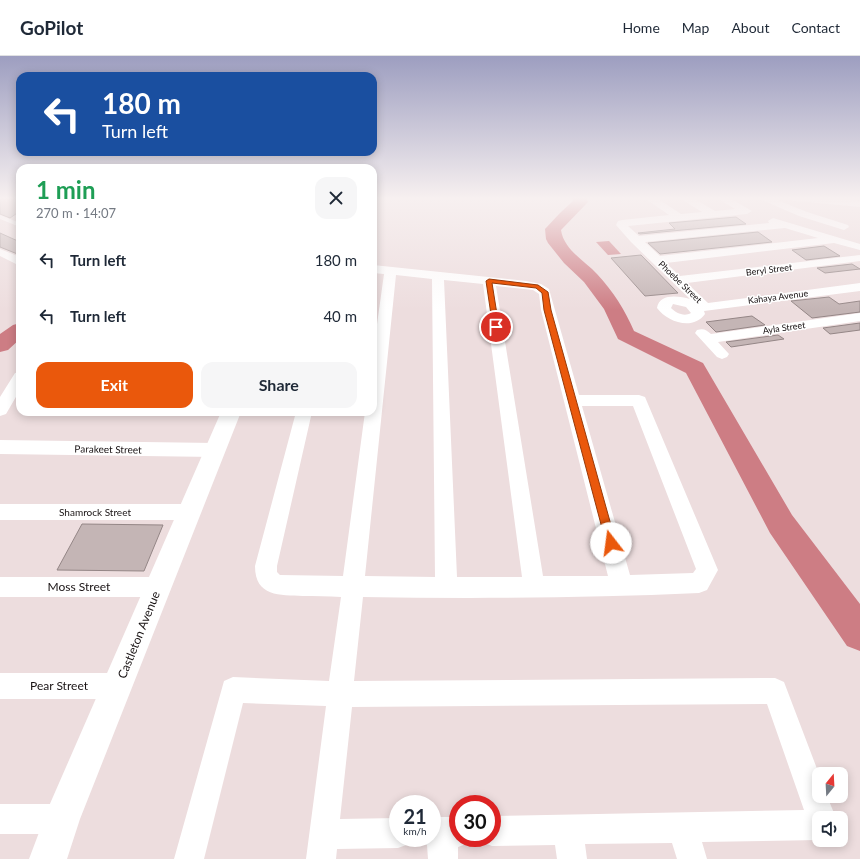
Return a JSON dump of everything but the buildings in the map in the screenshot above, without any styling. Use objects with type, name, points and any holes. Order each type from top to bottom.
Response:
[{"type":"street","name":"Phoebe Street","points":[[629,234],[678,280],[697,311],[708,339],[722,354]]},
{"type":"street","points":[[635,240],[690,234]]},
{"type":"street","points":[[816,234],[860,247]]},
{"type":"street","points":[[658,260],[834,240]]},
{"type":"street","points":[[0,252],[16,260]]},
{"type":"street","name":"Beryl Street","points":[[678,280],[860,258]]},
{"type":"street","points":[[377,315],[381,270],[538,287],[545,292],[548,310],[622,586]]},
{"type":"street","points":[[438,276],[446,588]]},
{"type":"street","points":[[489,281],[534,586]]},
{"type":"street","name":"Kahaya Avenue","points":[[697,311],[860,287]]},
{"type":"street","name":"Ayla Street","points":[[708,339],[860,317]]},
{"type":"street","points":[[0,410],[14,397]]},
{"type":"street","points":[[303,416],[266,566],[266,575],[277,585],[446,588],[622,586],[699,583],[707,570],[639,401],[572,400]]},
{"type":"street","name":"Castleton Avenue","points":[[48,859],[62,819],[229,416]]},
{"type":"street","points":[[368,416],[353,587],[322,846],[389,834]]},
{"type":"street","name":"Parakeet Street","points":[[0,447],[215,450]]},
{"type":"street","name":"Shamrock Street","points":[[0,512],[190,512]]},
{"type":"street","name":"Moss Street","points":[[0,587],[158,587]]},
{"type":"street","name":"Pear Street","points":[[0,686],[118,686]]},
{"type":"street","points":[[189,859],[233,690],[340,694],[775,691],[818,811]]},
{"type":"street","points":[[0,819],[62,819]]},
{"type":"street","points":[[501,831],[812,826]]},
{"type":"street","points":[[683,828],[692,859]]},
{"type":"street","points":[[568,829],[572,859]]},
{"type":"shaded area","points":[[609,241],[621,254],[608,255],[596,242]]},
{"type":"waterway","points":[[554,234],[554,239],[570,259],[591,278],[614,309],[625,335],[695,368],[781,524],[860,633]]},
{"type":"waterway","points":[[0,345],[16,332]]},
{"type":"route","points":[[496,327],[489,281],[538,287],[545,292],[548,310],[611,543]]}]
